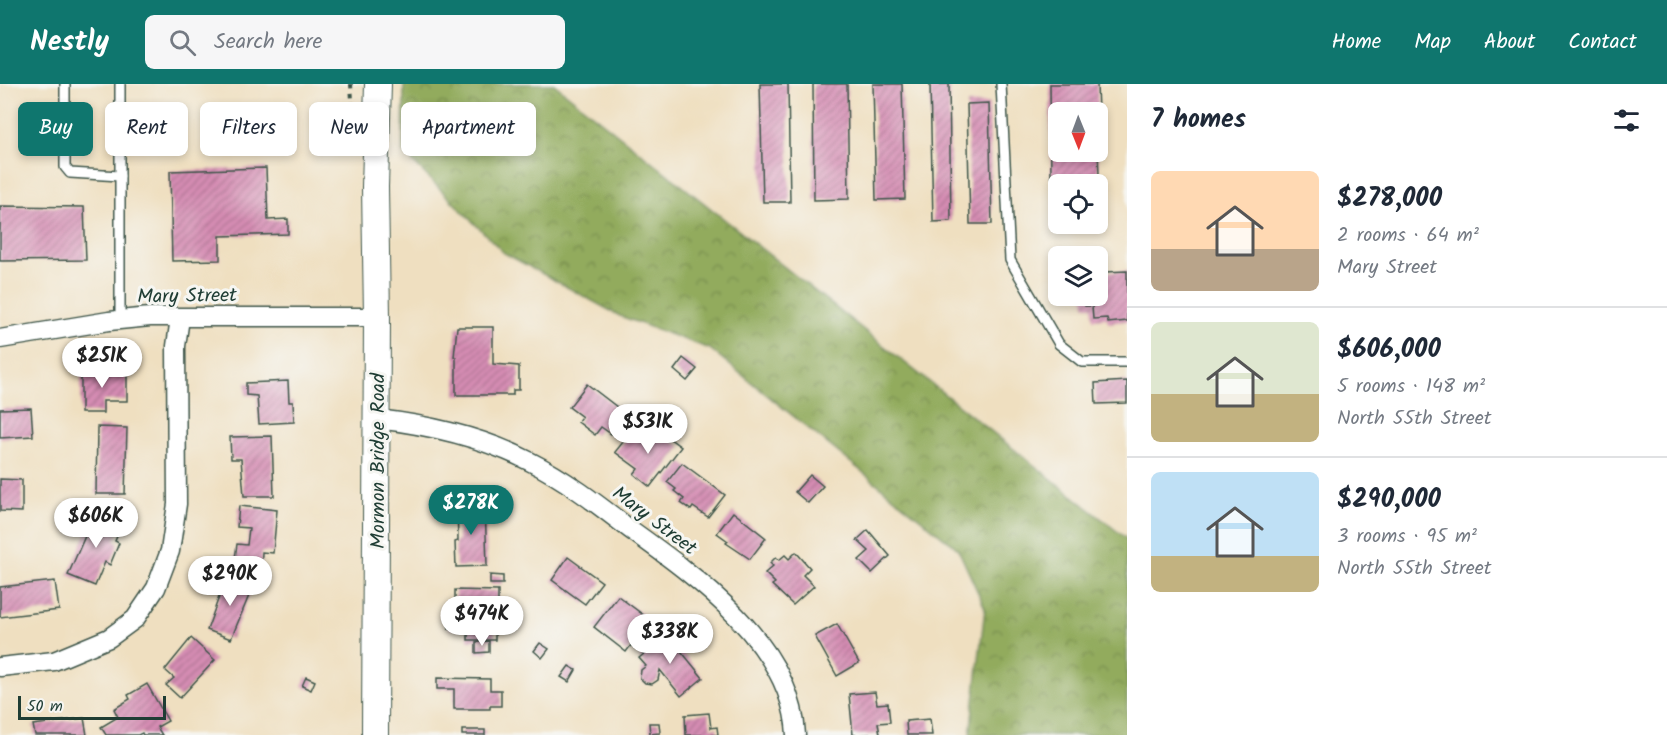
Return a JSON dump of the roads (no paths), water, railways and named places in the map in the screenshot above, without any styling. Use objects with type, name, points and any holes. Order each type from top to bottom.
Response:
[{"type":"main road","name":"Mormon Bridge Road","points":[[366,84],[375,187]]},
{"type":"main road","name":"Mormon Bridge Road","points":[[375,735],[377,317],[375,187],[378,84]]},
{"type":"street","name":"Mary Street","points":[[0,339],[32,332],[150,317],[377,317]]},
{"type":"street","points":[[0,667],[54,660],[109,638],[135,619],[156,588],[170,551],[177,504],[176,346],[180,318]]},
{"type":"street","name":"Mary Street","points":[[377,419],[439,429],[486,443],[528,460],[569,483],[676,562],[736,616],[772,663],[787,690],[793,708],[796,735]]},
{"type":"lane","points":[[64,84],[65,167],[70,173],[79,175],[120,176]]},
{"type":"lane","points":[[120,84],[120,320]]},
{"type":"lane","points":[[1001,84],[1010,260],[1059,344],[1082,362],[1127,362]]}]
